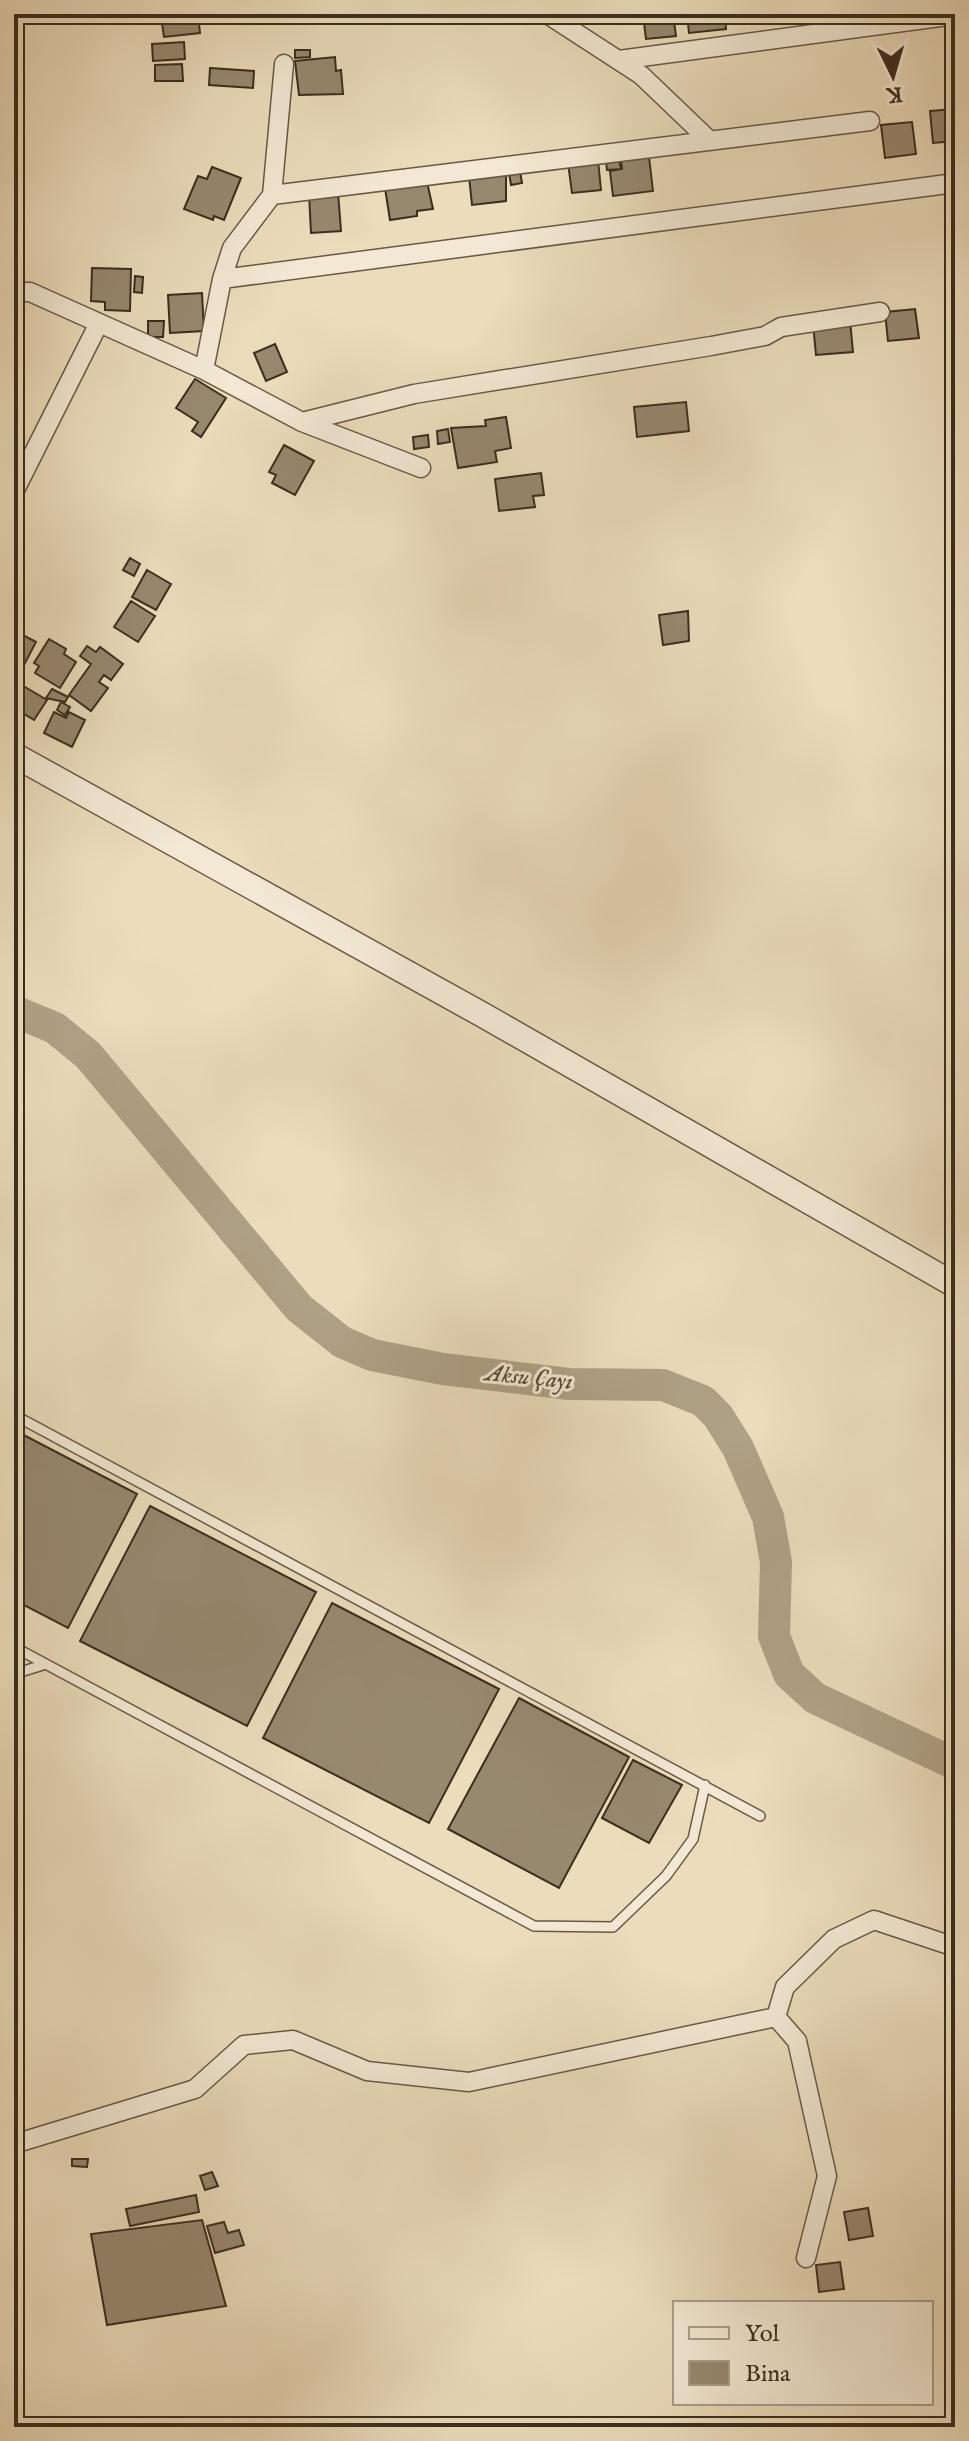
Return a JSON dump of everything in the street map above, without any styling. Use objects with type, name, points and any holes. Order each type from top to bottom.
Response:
[{"type":"street","points":[[547,14],[641,75],[710,141]]},
{"type":"street","points":[[619,60],[955,15]]},
{"type":"street","points":[[204,370],[222,279],[232,248],[272,195],[284,64]]},
{"type":"street","points":[[272,195],[870,121]]},
{"type":"street","points":[[222,279],[955,183]]},
{"type":"street","points":[[14,292],[30,292],[204,370],[302,422],[421,468]]},
{"type":"street","points":[[302,422],[414,394],[725,344],[765,336],[781,327],[880,312]]},
{"type":"street","points":[[14,492],[99,323]]},
{"type":"street","points":[[14,755],[469,1007],[955,1285]]},
{"type":"street","points":[[776,2017],[785,1987],[834,1939],[874,1920],[955,1947]]},
{"type":"street","points":[[14,2144],[195,2089],[244,2045],[293,2040],[367,2071],[469,2082],[776,2017]]},
{"type":"street","points":[[776,2017],[797,2041],[827,2176],[806,2258]]},
{"type":"lane","points":[[14,1415],[760,1816]]},
{"type":"lane","points":[[14,1647],[534,1926],[613,1927],[666,1876],[693,1839],[705,1785]]},
{"type":"lane","points":[[14,1674],[46,1664]]},
{"type":"building","points":[[198,14],[200,33],[164,37],[161,17]]},
{"type":"building","points":[[595,14],[633,14],[634,16],[596,21]]},
{"type":"building","points":[[673,14],[676,36],[646,39],[643,15]]},
{"type":"building","points":[[687,14],[725,14],[726,29],[689,33]]},
{"type":"building","points":[[789,14],[820,14],[820,17],[790,21]]},
{"type":"building","points":[[856,14],[877,14],[877,17],[857,18]]},
{"type":"building","points":[[184,42],[185,59],[153,61],[152,44]]},
{"type":"building","points":[[295,50],[310,50],[310,57],[295,58]]},
{"type":"building","points":[[335,57],[336,71],[341,70],[343,94],[299,95],[295,61]]},
{"type":"building","points":[[182,64],[183,81],[155,81],[155,65]]},
{"type":"building","points":[[210,68],[254,71],[253,88],[209,85]]},
{"type":"building","points":[[955,109],[955,141],[933,143],[930,111]]},
{"type":"building","points":[[912,122],[916,154],[885,158],[881,125]]},
{"type":"building","points":[[649,157],[653,191],[613,196],[610,171],[622,169],[621,160]]},
{"type":"building","points":[[619,159],[621,169],[607,170],[606,161]]},
{"type":"building","points":[[598,160],[601,190],[572,193],[568,163]]},
{"type":"building","points":[[212,167],[241,178],[224,220],[214,216],[213,220],[184,209],[198,176],[207,179]]},
{"type":"building","points":[[506,171],[506,201],[472,205],[469,176]]},
{"type":"building","points":[[520,171],[522,183],[511,185],[509,173]]},
{"type":"building","points":[[427,182],[433,209],[417,211],[417,216],[390,220],[385,188]]},
{"type":"building","points":[[338,192],[341,231],[311,233],[309,194]]},
{"type":"building","points":[[14,242],[18,272],[14,273]]},
{"type":"building","points":[[92,268],[131,269],[130,311],[105,310],[105,302],[91,301]]},
{"type":"building","points":[[135,276],[143,277],[142,293],[134,292]]},
{"type":"building","points":[[202,293],[204,331],[170,333],[168,295]]},
{"type":"building","points":[[915,309],[919,338],[888,341],[885,312]]},
{"type":"building","points":[[850,320],[853,352],[816,355],[813,324]]},
{"type":"building","points":[[148,321],[164,321],[163,337],[148,337]]},
{"type":"building","points":[[275,344],[287,372],[266,381],[254,353]]},
{"type":"building","points":[[195,379],[226,398],[201,437],[192,431],[198,422],[176,408]]},
{"type":"building","points":[[686,402],[689,431],[637,437],[634,407]]},
{"type":"building","points":[[506,417],[511,448],[495,451],[497,462],[458,468],[451,428],[486,426],[485,420]]},
{"type":"building","points":[[448,429],[450,442],[438,444],[437,431]]},
{"type":"building","points":[[428,435],[429,447],[414,449],[413,437]]},
{"type":"building","points":[[284,445],[314,461],[295,495],[272,483],[276,475],[269,472]]},
{"type":"building","points":[[541,473],[544,495],[533,496],[535,507],[499,511],[495,479]]},
{"type":"building","points":[[130,558],[140,564],[134,576],[123,570]]},
{"type":"building","points":[[147,570],[171,584],[156,610],[132,597]]},
{"type":"building","points":[[131,601],[155,616],[138,642],[114,627]]},
{"type":"building","points":[[688,611],[689,641],[663,645],[659,615]]},
{"type":"building","points":[[21,634],[36,642],[24,665],[14,660],[14,640],[17,642]]},
{"type":"building","points":[[49,639],[66,649],[64,654],[76,662],[60,688],[35,673],[39,666],[34,663]]},
{"type":"building","points":[[87,646],[96,652],[100,647],[123,664],[111,680],[104,675],[99,682],[108,688],[91,711],[69,695],[91,664],[80,656]]},
{"type":"building","points":[[20,684],[47,700],[34,720],[14,708],[14,693]]},
{"type":"building","points":[[52,689],[68,697],[65,702],[46,698]]},
{"type":"building","points":[[61,702],[70,707],[65,715],[57,710]]},
{"type":"building","points":[[54,712],[66,718],[69,712],[85,720],[72,747],[44,733]]},
{"type":"building","points":[[14,1430],[137,1494],[68,1628],[14,1600]]},
{"type":"building","points":[[150,1506],[316,1592],[247,1726],[80,1641]]},
{"type":"building","points":[[332,1603],[499,1689],[429,1823],[263,1738]]},
{"type":"building","points":[[519,1698],[629,1757],[559,1888],[448,1829]]},
{"type":"building","points":[[633,1760],[682,1785],[649,1843],[602,1818]]},
{"type":"building","points":[[72,2159],[88,2159],[87,2167],[72,2166]]},
{"type":"building","points":[[212,2172],[218,2186],[205,2190],[200,2176]]},
{"type":"building","points":[[196,2195],[199,2212],[130,2226],[126,2209]]},
{"type":"building","points":[[868,2208],[873,2236],[849,2240],[844,2212]]},
{"type":"building","points":[[202,2220],[226,2306],[107,2325],[91,2234]]},
{"type":"building","points":[[224,2222],[228,2233],[239,2230],[244,2245],[215,2253],[207,2226]]},
{"type":"building","points":[[840,2262],[844,2289],[819,2292],[816,2265]]},
{"type":"waterway","name":"Aksu Çayı","points":[[14,1011],[55,1028],[88,1055],[299,1308],[342,1342],[372,1355],[443,1369],[569,1384],[663,1385],[703,1401],[718,1416],[738,1448],[768,1517],[776,1562],[774,1636],[789,1674],[815,1698],[955,1764]]}]
